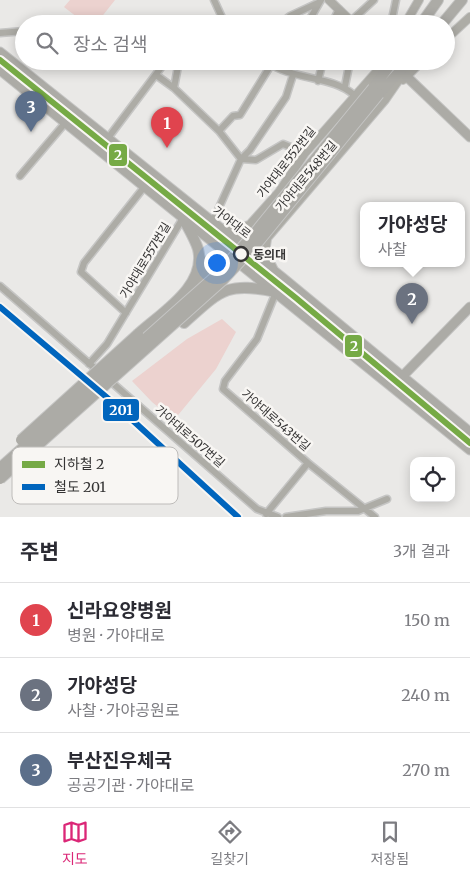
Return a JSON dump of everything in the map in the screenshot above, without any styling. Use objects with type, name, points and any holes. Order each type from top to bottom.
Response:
[{"type":"highway","points":[[427,15],[438,0]]},
{"type":"highway","points":[[450,15],[462,0]]},
{"type":"highway","points":[[36,447],[223,280],[259,242],[375,92],[388,70]]},
{"type":"highway","points":[[24,447],[218,274],[375,92],[400,70]]},
{"type":"highway","points":[[13,447],[188,288],[195,278],[198,250],[182,217]]},
{"type":"highway","points":[[46,447],[214,296],[233,287],[246,286],[276,292]]},
{"type":"highway","points":[[0,459],[12,448]]},
{"type":"highway","points":[[0,468],[12,457]]},
{"type":"highway","points":[[0,479],[12,468]]},
{"type":"highway","points":[[0,488],[12,477]]},
{"type":"main road","name":"가야대로","points":[[0,52],[15,64]]},
{"type":"main road","points":[[0,70],[470,450]]},
{"type":"main road","name":"가야대로","points":[[23,70],[277,273],[470,432]]},
{"type":"main road","points":[[406,76],[470,137]]},
{"type":"main road","points":[[182,217],[191,220],[196,217],[188,203]]},
{"type":"main road","points":[[392,387],[470,307]]},
{"type":"street","points":[[214,0],[220,15]]},
{"type":"street","points":[[329,0],[344,15]]},
{"type":"street","points":[[359,15],[374,0]]},
{"type":"street","points":[[394,15],[396,0]]},
{"type":"street","points":[[410,15],[419,0]]},
{"type":"street","points":[[292,15],[320,2]]},
{"type":"street","points":[[312,15],[320,2]]},
{"type":"street","points":[[336,15],[338,9]]},
{"type":"street","points":[[455,31],[470,17]]},
{"type":"street","points":[[0,33],[15,32]]},
{"type":"street","points":[[108,138],[159,70]]},
{"type":"street","points":[[174,88],[177,70]]},
{"type":"street","points":[[219,131],[232,116],[240,115],[264,70]]},
{"type":"street","points":[[282,70],[290,74],[345,86],[354,95]]},
{"type":"street","points":[[250,224],[240,228],[216,225],[241,159],[250,150],[286,97],[292,70]]},
{"type":"street","points":[[318,81],[321,70]]},
{"type":"street","points":[[345,86],[348,70]]},
{"type":"street","name":"가야대로552번길","points":[[375,92],[379,70]]},
{"type":"street","name":"가야대로552번길","points":[[375,92],[383,70]]},
{"type":"street","name":"가야대로548번길","points":[[196,300],[242,265],[268,239],[375,92],[406,76],[412,70]]},
{"type":"street","points":[[156,74],[174,88],[219,131],[241,159],[256,160],[283,144],[305,153]]},
{"type":"street","name":"가야대로552번길","points":[[196,300],[177,315],[202,278],[279,192],[305,153],[354,95],[375,92]]},
{"type":"street","points":[[20,176],[66,122]]},
{"type":"street","name":"가야대로557번길","points":[[126,313],[81,272],[84,263],[145,186]]},
{"type":"street","name":"가야대로557번길","points":[[89,364],[107,344],[182,217]]},
{"type":"street","points":[[268,239],[267,258],[277,273]]},
{"type":"street","points":[[198,250],[204,265],[202,278]]},
{"type":"street","name":"가야대로507번길","points":[[0,286],[257,509],[278,517]]},
{"type":"street","points":[[196,300],[225,286],[233,287]]},
{"type":"street","name":"가야대로543번길","points":[[276,292],[257,339],[225,381],[223,389],[308,463]]},
{"type":"street","points":[[266,514],[308,463],[374,517]]},
{"type":"street","points":[[286,517],[326,510],[364,509],[386,499]]},
{"type":"shaded area","points":[[70,0],[115,0],[103,15],[74,15],[64,7]]},
{"type":"shaded area","points":[[222,319],[236,332],[216,369],[174,420],[152,402],[132,381],[187,339]]},
{"type":"metro line","name":"2","points":[[0,60],[296,298],[470,443]]},
{"type":"rail line","name":"201","points":[[0,307],[117,406],[162,447]]},
{"type":"rail line","name":"201","points":[[178,462],[238,517]]},
{"type":"place","name":"부산진우체국","points":[[31,132]]},
{"type":"place","name":"신라요양병원","points":[[167,148]]},
{"type":"place","name":"동의대","points":[[241,254]]},
{"type":"place","name":"가야성당","points":[[412,324]]}]
